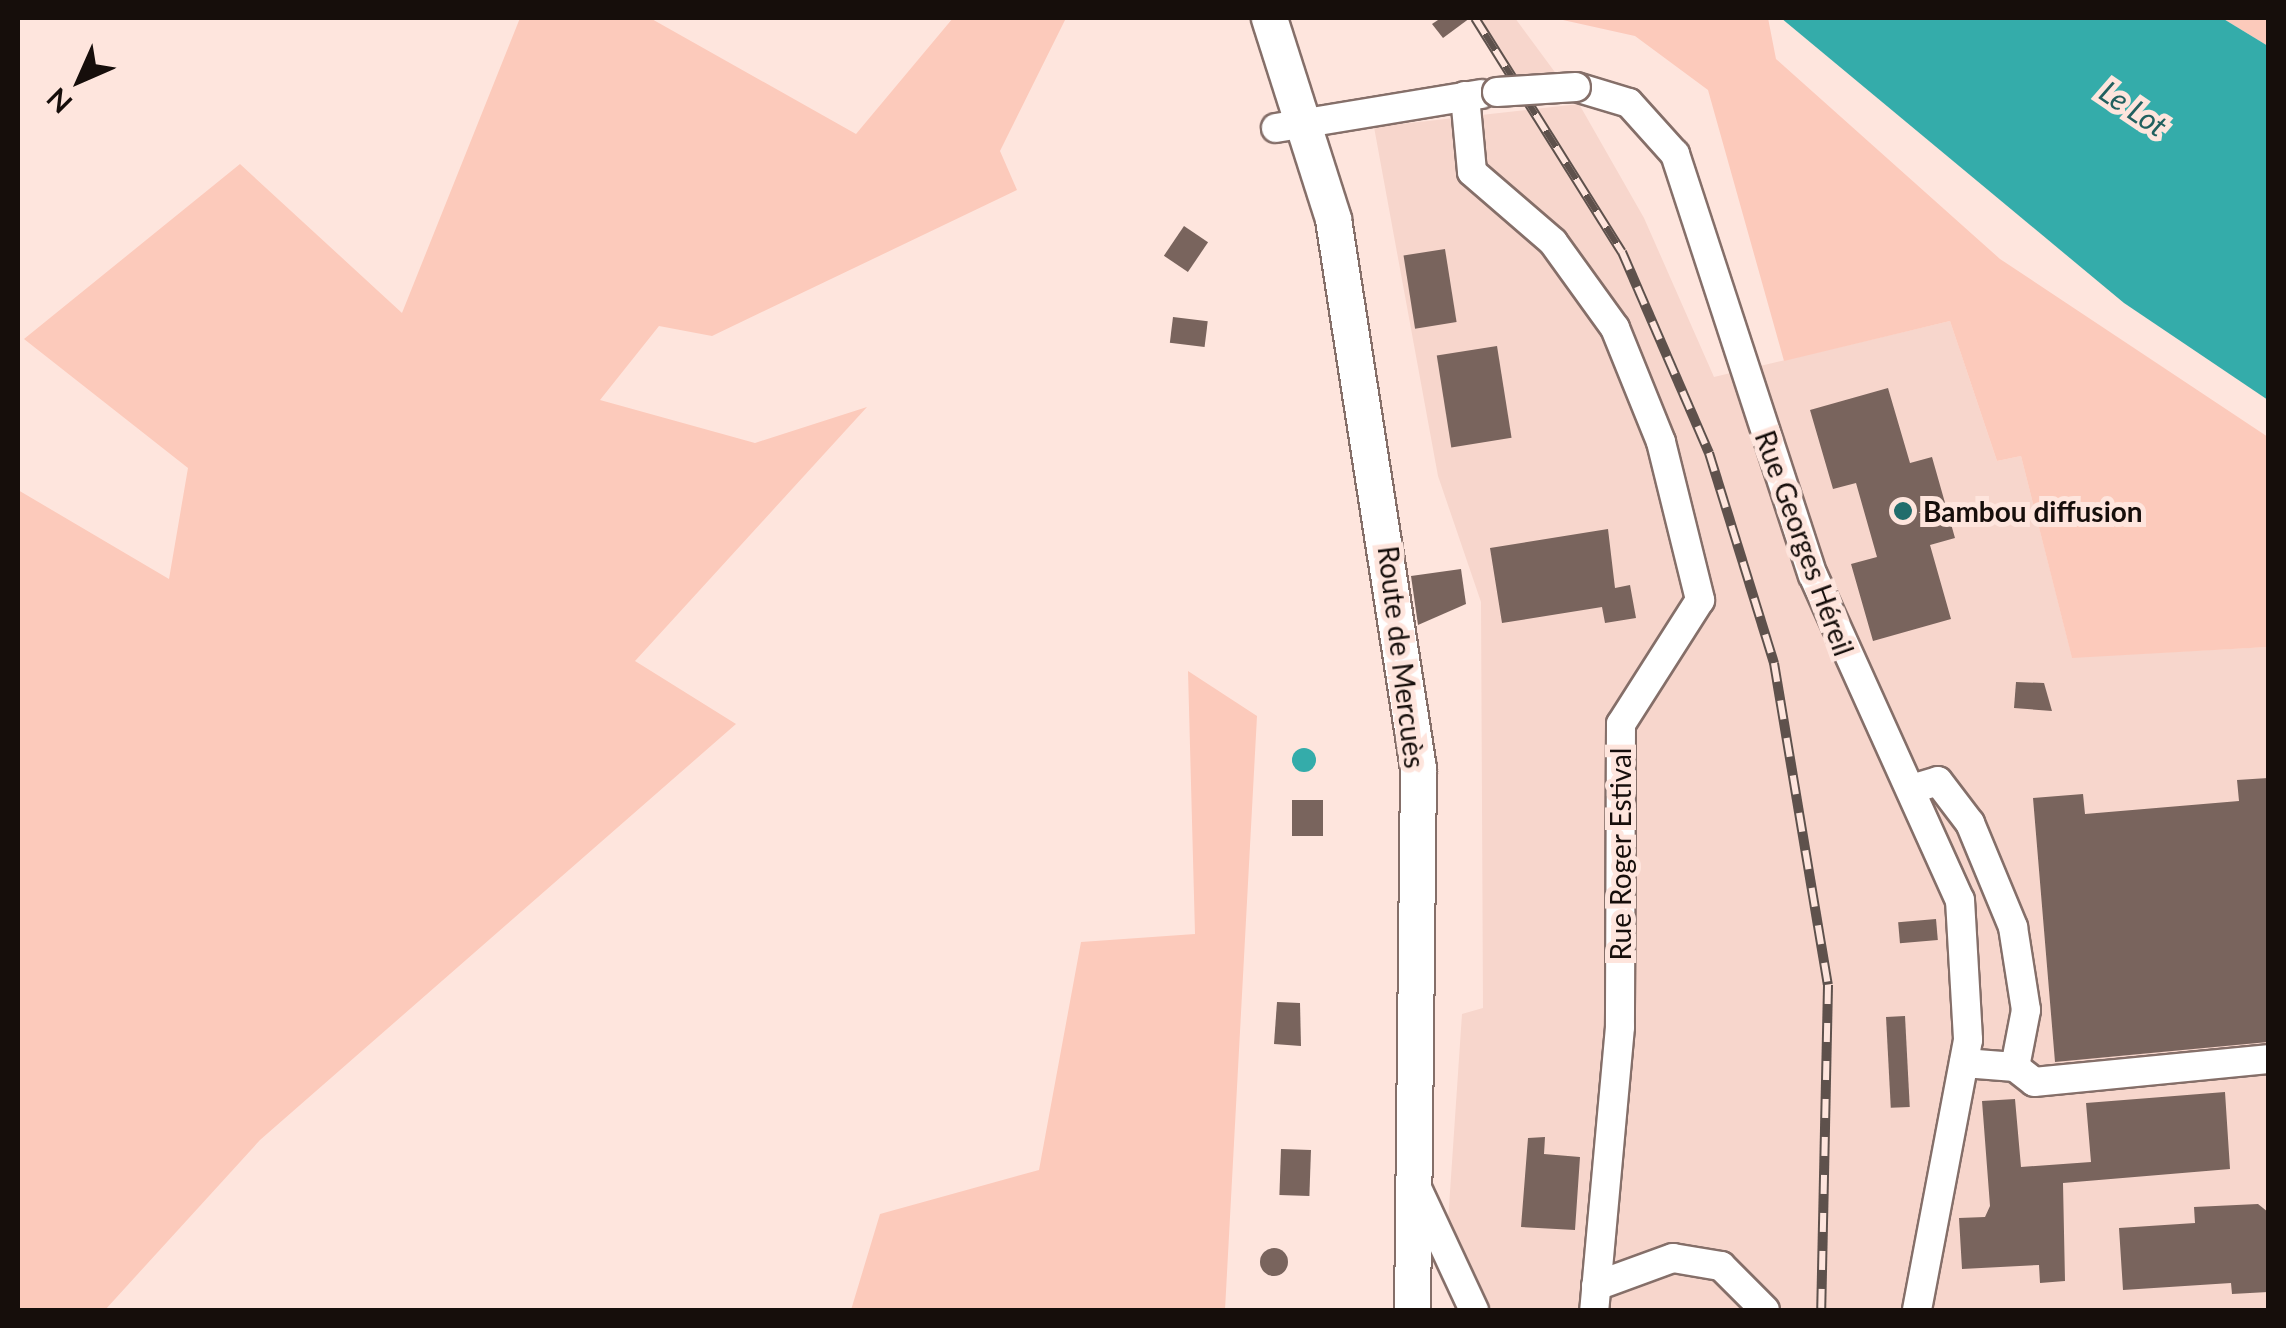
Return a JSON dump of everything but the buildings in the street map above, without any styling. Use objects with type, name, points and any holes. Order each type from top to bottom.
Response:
[{"type":"main road","name":"Route de Mercuès","points":[[1270,18],[1292,123],[1362,374],[1418,768],[1412,1310]]},
{"type":"street","name":"Rue Georges Héreil","points":[[1292,123],[1464,96],[1576,87],[1630,103],[1676,154],[1813,574],[1960,900],[1964,1063],[1917,1310]]},
{"type":"street","name":"Rue Roger Estival","points":[[1464,96],[1472,172],[1553,242],[1615,328],[1661,442],[1700,600],[1620,724],[1620,1027],[1595,1299]]},
{"type":"street","points":[[1912,790],[1938,781],[1970,822],[2013,927],[2026,1010],[2015,1067]]},
{"type":"street","points":[[1964,1063],[2015,1067],[2034,1082],[2268,1059]]},
{"type":"street","points":[[1416,1188],[1474,1310]]},
{"type":"street","name":"Rue Roger Estival","points":[[1595,1299],[1673,1258],[1721,1266],[1765,1310]]},
{"type":"shaded area","points":[[520,18],[650,18],[856,134],[953,18],[1066,18],[1000,151],[1017,190],[712,336],[659,326],[600,400],[755,443],[867,407],[635,661],[736,724],[260,1140],[105,1310],[18,1310],[18,490],[169,579],[188,468],[24,339],[240,164],[402,313]]},
{"type":"shaded area","points":[[1471,18],[1515,18],[1557,75],[1514,80]]},
{"type":"shaded area","points":[[1554,18],[1768,18],[1776,59],[2000,259],[2268,437],[2268,647],[2072,658],[2021,456],[1997,461],[1950,321],[1784,361],[1708,90],[1635,36]]},
{"type":"shaded area","points":[[2222,18],[2268,18],[2268,46]]},
{"type":"shaded area","points":[[1579,104],[1644,218],[1714,377],[1950,321],[1997,461],[2021,456],[2072,657],[2268,647],[2268,1310],[1461,1310],[1445,1266],[1462,1014],[1483,1008],[1481,602],[1438,476],[1374,127]]},
{"type":"shaded area","points":[[1188,671],[1257,716],[1225,1310],[851,1310],[880,1214],[1039,1170],[1081,942],[1195,934]]},
{"type":"water","name":"Le Lot","points":[[1781,18],[2222,18],[2268,46],[2268,400],[2124,303]]},
{"type":"water","points":[[1304,748],[1313,751],[1313,769],[1304,772],[1295,769],[1292,760],[1295,751]]},
{"type":"railway","points":[[1475,18],[1622,252],[1709,453],[1774,663],[1828,985],[1821,1310]]},
{"type":"place","name":"Bambou diffusion","points":[[1903,511]]}]
